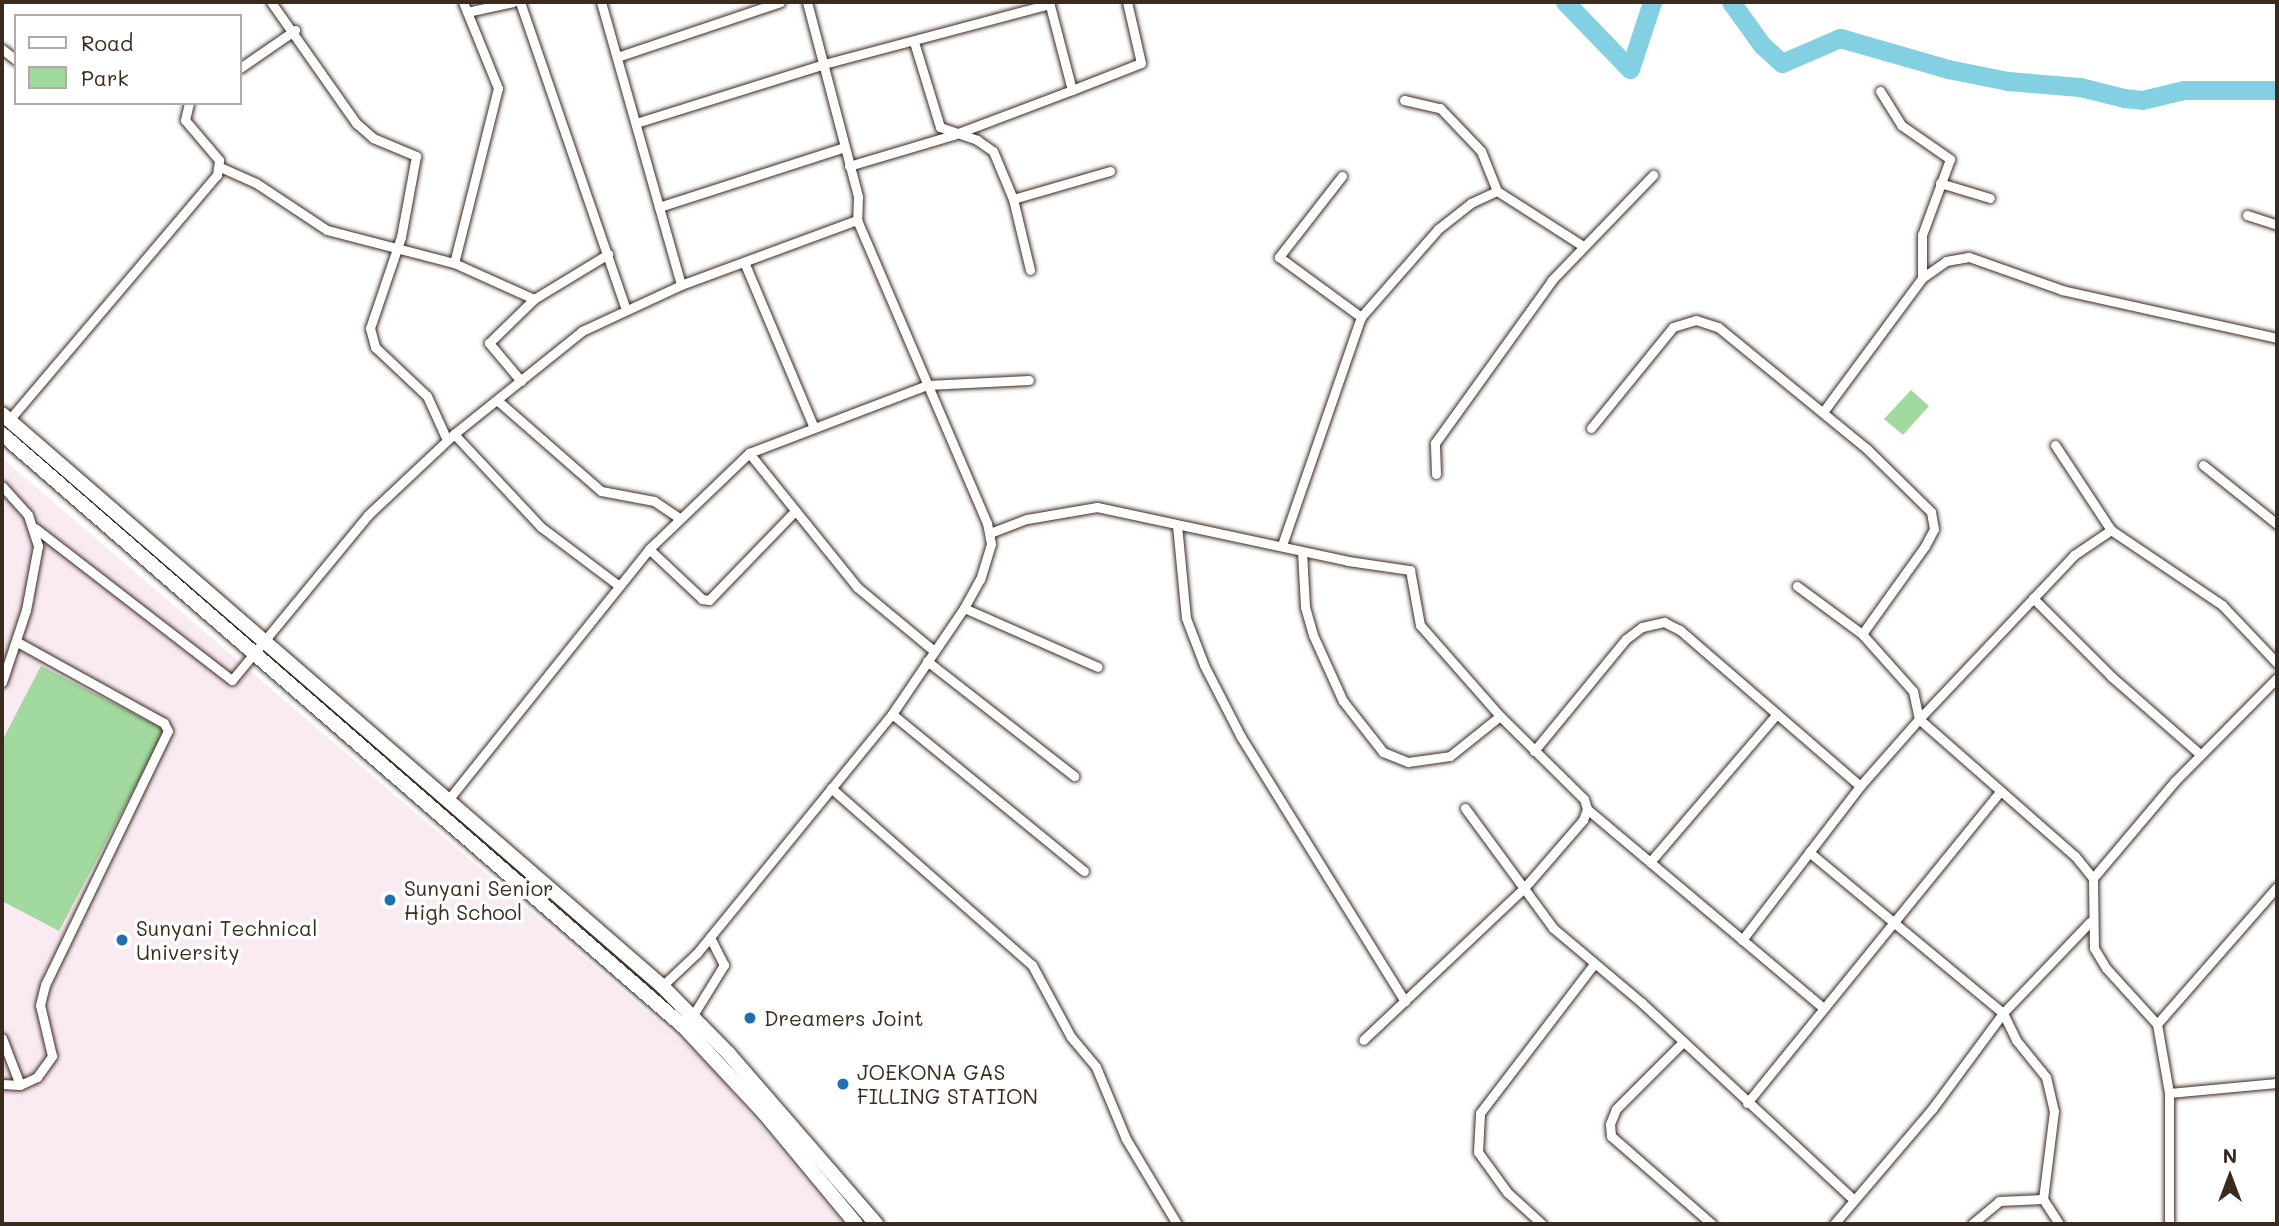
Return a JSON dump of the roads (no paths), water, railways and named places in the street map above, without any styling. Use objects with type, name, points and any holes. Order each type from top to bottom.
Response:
[{"type":"main road","points":[[5,417],[662,986],[856,1224]]},
{"type":"main road","points":[[2,434],[688,1021],[876,1224]]},
{"type":"street","points":[[271,2],[295,30],[356,123],[373,138],[416,156],[399,247],[380,296],[371,337],[427,396],[451,437],[541,527],[618,585]]},
{"type":"street","points":[[454,263],[498,88],[463,2]]},
{"type":"street","points":[[467,12],[513,2]]},
{"type":"street","points":[[520,2],[625,307]]},
{"type":"street","points":[[601,2],[681,285]]},
{"type":"street","points":[[617,57],[780,2]]},
{"type":"street","points":[[662,986],[710,937],[892,714],[964,608],[990,555],[990,533],[857,220],[859,206],[842,148],[807,2]]},
{"type":"street","points":[[849,166],[953,135],[1141,63],[1127,2]]},
{"type":"street","points":[[636,123],[824,64],[1050,3],[1072,90]]},
{"type":"street","points":[[242,67],[295,30]]},
{"type":"street","points":[[914,41],[934,117],[953,135],[977,140],[993,151],[1013,199],[1030,270]]},
{"type":"street","points":[[1880,91],[1900,125],[1946,153],[1950,159],[1922,235],[1922,278]]},
{"type":"street","points":[[1405,100],[1440,107],[1481,151],[1497,191],[1583,246]]},
{"type":"street","points":[[189,105],[185,120],[220,167],[256,183],[327,230],[454,263],[534,299]]},
{"type":"street","points":[[659,207],[842,148]]},
{"type":"street","points":[[5,417],[220,167]]},
{"type":"street","points":[[1013,199],[1110,171]]},
{"type":"street","points":[[1436,474],[1435,443],[1552,280],[1653,175]]},
{"type":"street","points":[[1342,176],[1279,257],[1361,317]]},
{"type":"street","points":[[1940,183],[1990,198]]},
{"type":"street","points":[[1282,545],[1361,317],[1438,229],[1471,202],[1497,191]]},
{"type":"street","points":[[2247,215],[2277,225]]},
{"type":"street","points":[[2,486],[34,528],[232,680],[267,643],[368,515],[451,437],[582,331],[625,307],[857,220]]},
{"type":"street","points":[[520,381],[489,343],[534,299],[608,254]]},
{"type":"street","points":[[1822,412],[1922,278],[1946,261],[1969,257],[2062,290],[2277,338]]},
{"type":"street","points":[[744,262],[813,425]]},
{"type":"street","points":[[1591,428],[1672,327],[1696,320],[1718,327],[1922,498],[1933,520],[1925,546],[1862,634]]},
{"type":"street","points":[[448,800],[649,549],[749,453],[813,425],[927,385],[1029,380]]},
{"type":"street","points":[[497,400],[601,491],[653,501],[679,518]]},
{"type":"street","points":[[2055,445],[2111,530],[2222,605],[2277,663]]},
{"type":"street","points":[[749,453],[857,587],[933,650]]},
{"type":"street","points":[[2203,465],[2277,524]]},
{"type":"street","points":[[990,533],[1027,519],[1097,507],[1302,551],[1410,570],[1420,625],[1500,716],[1584,799],[1587,809],[1823,1007]]},
{"type":"street","points":[[649,549],[702,599],[709,600],[795,511]]},
{"type":"street","points":[[1177,525],[1186,618],[1204,665],[1241,737],[1405,1000]]},
{"type":"street","points":[[2,682],[17,642],[37,564],[34,528]]},
{"type":"street","points":[[1742,940],[1860,786],[1919,719],[2074,555],[2111,530]]},
{"type":"street","points":[[1302,551],[1305,607],[1313,635],[1343,701],[1383,752],[1408,762],[1450,756],[1500,716]]},
{"type":"street","points":[[1797,586],[1862,634],[1913,691],[1919,719],[2093,878]]},
{"type":"street","points":[[2033,597],[2112,677],[2200,754]]},
{"type":"street","points":[[964,608],[1098,667]]},
{"type":"street","points":[[1534,751],[1626,639],[1654,621],[1680,630],[1860,786]]},
{"type":"street","points":[[2,1084],[20,1085],[37,1077],[52,1056],[40,1006],[45,985],[167,731],[164,723],[17,642]]},
{"type":"street","points":[[927,661],[1074,776]]},
{"type":"street","points":[[2168,1224],[2169,1093],[2157,1024],[2106,968],[2094,947],[2090,922],[2093,878],[2200,754],[2277,678]]},
{"type":"street","points":[[892,714],[1084,871]]},
{"type":"street","points":[[1650,862],[1777,714]]},
{"type":"street","points":[[831,788],[1032,965],[1071,1037],[1096,1067],[1126,1139],[1177,1224]]},
{"type":"street","points":[[1747,1102],[1892,921],[2001,792]]},
{"type":"street","points":[[1465,808],[1553,928],[1852,1198]]},
{"type":"street","points":[[1363,1040],[1524,888],[1583,820],[1587,809]]},
{"type":"street","points":[[1809,852],[2003,1013],[2053,1096],[2043,1199],[2059,1224]]},
{"type":"street","points":[[2157,1024],[2277,887]]},
{"type":"street","points":[[1834,1224],[1852,1198],[1931,1109],[2003,1013],[2090,922]]},
{"type":"street","points":[[688,1021],[723,965],[710,937]]},
{"type":"street","points":[[1542,1224],[1507,1192],[1478,1152],[1480,1113],[1594,964]]},
{"type":"street","points":[[2,1038],[20,1085]]},
{"type":"street","points":[[1682,1042],[1616,1109],[1609,1124],[1611,1136],[1712,1224]]},
{"type":"street","points":[[2169,1093],[2277,1083]]},
{"type":"street","points":[[1972,1224],[1999,1201],[2043,1199]]},
{"type":"waterway","points":[[1565,2],[1630,69],[1652,2]]},
{"type":"waterway","points":[[1731,2],[1762,45],[1782,63],[1840,38],[1948,69],[2008,81],[2080,87],[2124,98],[2142,100],[2184,90],[2277,90]]},
{"type":"place","name":"Sunyani Senior High School","points":[[390,900]]},
{"type":"place","name":"Sunyani Technical University","points":[[122,940]]},
{"type":"place","name":"Dreamers Joint","points":[[750,1018]]},
{"type":"place","name":"JOEKONA GAS FILLING STATION","points":[[843,1084]]}]
